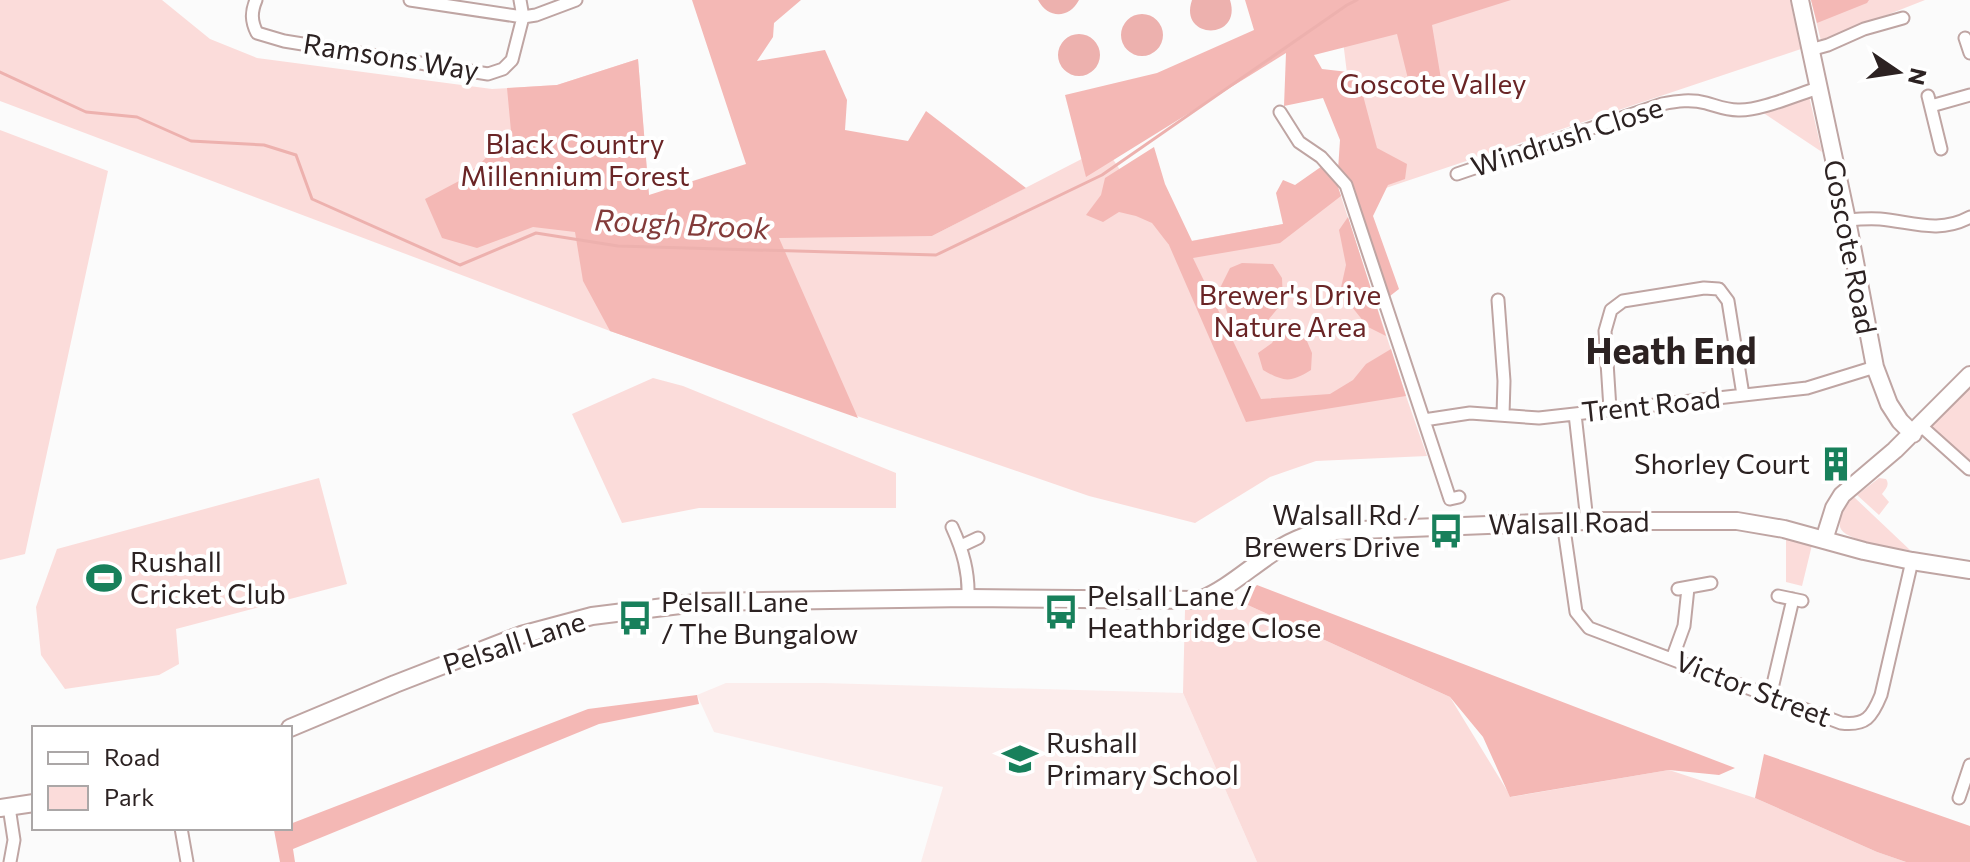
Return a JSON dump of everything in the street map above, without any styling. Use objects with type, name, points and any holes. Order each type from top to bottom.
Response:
[{"type":"main road","name":"Goscote Road","points":[[1800,0],[1875,367],[1889,404],[1900,421],[1917,430]]},
{"type":"main road","points":[[1824,540],[1838,500],[1917,430],[1970,375]]},
{"type":"main road","name":"Walsall Road","points":[[1181,601],[1200,600],[1224,588],[1269,555],[1304,536],[1335,531],[1587,521],[1737,521],[1784,529],[1912,561],[1970,570]]},
{"type":"main road","name":"Pelsall Lane","points":[[292,727],[521,635],[592,616],[704,602],[968,598],[1181,601]]},
{"type":"main road","points":[[5,807],[32,803]]},
{"type":"street","name":"Ramsons Way","points":[[256,0],[252,23],[257,33],[296,43],[488,74],[503,69],[512,60],[523,17]]},
{"type":"street","points":[[410,0],[523,17],[576,0]]},
{"type":"street","points":[[520,0],[523,17]]},
{"type":"street","points":[[1810,50],[1903,18]]},
{"type":"street","points":[[1965,38],[1970,52]]},
{"type":"street","name":"Windrush Close","points":[[1457,174],[1662,104],[1685,100],[1739,110],[1818,88]]},
{"type":"street","points":[[1941,149],[1930,101],[1970,95]]},
{"type":"street","points":[[1280,112],[1299,142],[1321,157],[1346,185],[1450,499],[1459,497]]},
{"type":"street","points":[[1847,220],[1878,218],[1919,226],[1944,226],[1970,217]]},
{"type":"street","points":[[1610,409],[1605,331],[1611,310],[1623,301],[1704,288],[1719,289],[1728,301],[1743,395]]},
{"type":"street","points":[[1498,300],[1504,381],[1503,415]]},
{"type":"street","points":[[1488,350],[1501,348]]},
{"type":"street","name":"Trent Road","points":[[1424,420],[1470,413],[1539,418],[1807,388],[1875,367]]},
{"type":"street","points":[[1575,414],[1587,521]]},
{"type":"street","points":[[1917,430],[1969,469]]},
{"type":"street","name":"Victor Street","points":[[1563,522],[1576,612],[1589,628],[1841,723],[1854,724],[1866,720],[1873,713],[1881,695],[1912,561]]},
{"type":"street","points":[[952,527],[966,565],[968,598]]},
{"type":"street","points":[[961,546],[978,538]]},
{"type":"street","points":[[1672,659],[1684,626],[1683,588],[1711,583]]},
{"type":"street","points":[[1770,697],[1798,600],[1778,596]]},
{"type":"street","points":[[1959,798],[1967,763]]},
{"type":"street","points":[[5,807],[14,840],[10,862]]},
{"type":"street","points":[[181,830],[187,862]]},
{"type":"shaded area","points":[[1038,0],[1079,0],[1070,11],[1058,14],[1047,11]]},
{"type":"shaded area","points":[[1192,0],[1230,0],[1232,13],[1228,23],[1220,29],[1201,28],[1194,23],[1190,13]]},
{"type":"shaded area","points":[[1142,14],[1157,20],[1163,35],[1157,50],[1142,56],[1127,50],[1121,35],[1127,20]]},
{"type":"shaded area","points":[[1079,34],[1094,40],[1100,55],[1094,70],[1079,76],[1064,70],[1058,55],[1064,40]]},
{"type":"shaded area","name":"Rushall Primary School","points":[[726,683],[1183,693],[1257,862],[921,862],[943,787],[714,732],[697,695]]},
{"type":"green space","points":[[0,0],[162,0],[210,39],[257,58],[492,89],[557,85],[638,59],[652,236],[932,236],[1105,147],[1169,245],[1283,224],[1336,181],[1427,456],[1316,461],[1270,477],[1195,523],[1089,496],[610,331],[0,101]]},
{"type":"green space","name":"Black Country Millennium Forest","points":[[692,0],[801,0],[774,23],[773,37],[757,61],[825,50],[847,100],[845,130],[908,141],[926,111],[1026,188],[932,236],[779,238],[858,418],[610,331],[583,281],[575,232],[533,227],[477,248],[442,238],[425,199],[459,181],[511,131],[507,88],[557,85],[638,59],[649,195],[746,164]]},
{"type":"green space","points":[[1245,0],[1511,0],[1432,25],[1442,85],[1409,83],[1397,34],[1314,55],[1322,69],[1357,73],[1377,148],[1407,164],[1405,179],[1388,185],[1373,216],[1399,289],[1390,296],[1348,183],[1338,170],[1340,140],[1323,98],[1284,106],[1286,53],[1086,177],[1065,95],[1157,73],[1254,30]]},
{"type":"green space","name":"Goscote Valley","points":[[1338,0],[1790,0],[1801,49],[1362,196]]},
{"type":"green space","points":[[1811,0],[1925,0],[1821,41]]},
{"type":"green space","points":[[1811,0],[1869,0],[1817,23]]},
{"type":"green space","points":[[1809,96],[1822,152],[1762,112]]},
{"type":"green space","points":[[0,130],[108,171],[25,554],[0,560]]},
{"type":"green space","points":[[1154,147],[1165,184],[1192,241],[1283,224],[1276,193],[1283,180],[1295,185],[1325,164],[1341,196],[1280,243],[1193,258],[1261,399],[1330,394],[1353,380],[1366,364],[1391,349],[1406,396],[1246,422],[1169,245],[1152,223],[1119,212],[1103,222],[1086,215],[1101,195],[1105,178]]},
{"type":"green space","points":[[1348,217],[1386,336],[1368,327],[1340,292],[1346,265],[1339,230]]},
{"type":"green space","points":[[1242,263],[1273,264],[1282,278],[1283,302],[1254,337],[1235,339],[1220,288],[1230,268]]},
{"type":"green space","points":[[1293,323],[1301,327],[1312,353],[1311,370],[1292,379],[1282,379],[1263,370],[1258,353],[1272,343],[1282,326]]},
{"type":"green space","points":[[653,378],[683,386],[896,473],[896,508],[699,508],[622,523],[572,414]]},
{"type":"green space","points":[[1970,384],[1970,465],[1928,426]]},
{"type":"green space","points":[[319,478],[347,584],[176,629],[179,664],[159,675],[65,689],[41,655],[36,607],[57,549]]},
{"type":"green space","points":[[1879,478],[1887,481],[1882,494],[1889,502],[1879,515],[1857,495]]},
{"type":"green space","points":[[1854,497],[1910,550],[1871,543],[1843,532],[1841,516]]},
{"type":"green space","points":[[1786,538],[1812,545],[1802,586],[1786,582]]},
{"type":"green space","points":[[1257,585],[1735,768],[1719,775],[1669,770],[1510,797],[1483,737],[1450,697],[1241,602]]},
{"type":"green space","points":[[1241,602],[1450,697],[1511,797],[1669,770],[1755,798],[1906,862],[1257,862],[1183,693],[1185,610]]},
{"type":"green space","points":[[697,695],[699,704],[599,724],[293,849],[295,862],[280,862],[274,830],[292,830],[292,823],[588,709]]},
{"type":"green space","points":[[1764,754],[1970,826],[1970,862],[1906,862],[1755,798]]},
{"type":"waterway","name":"Rough Brook","points":[[0,72],[86,112],[137,117],[191,141],[264,145],[296,155],[312,199],[460,265],[536,233],[618,246],[936,255],[1102,175],[1357,0]]},
{"type":"place","name":"Shorley Court","points":[[1836,464]]},
{"type":"place","name":"Walsall Rd / Brewers Drive","points":[[1446,531]]},
{"type":"place","name":"Rushall Cricket Club","points":[[104,578]]},
{"type":"place","name":"Pelsall Lane / Heathbridge Close","points":[[1061,612]]},
{"type":"place","name":"Pelsall Lane / The Bungalow","points":[[635,618]]},
{"type":"place","name":"Rushall Primary School","points":[[1020,759]]},
{"type":"district","name":"Heath End","points":[[1671,351]]},
{"type":"park label","name":"Brewer's Drive Nature Area","points":[[1290,311]]}]
